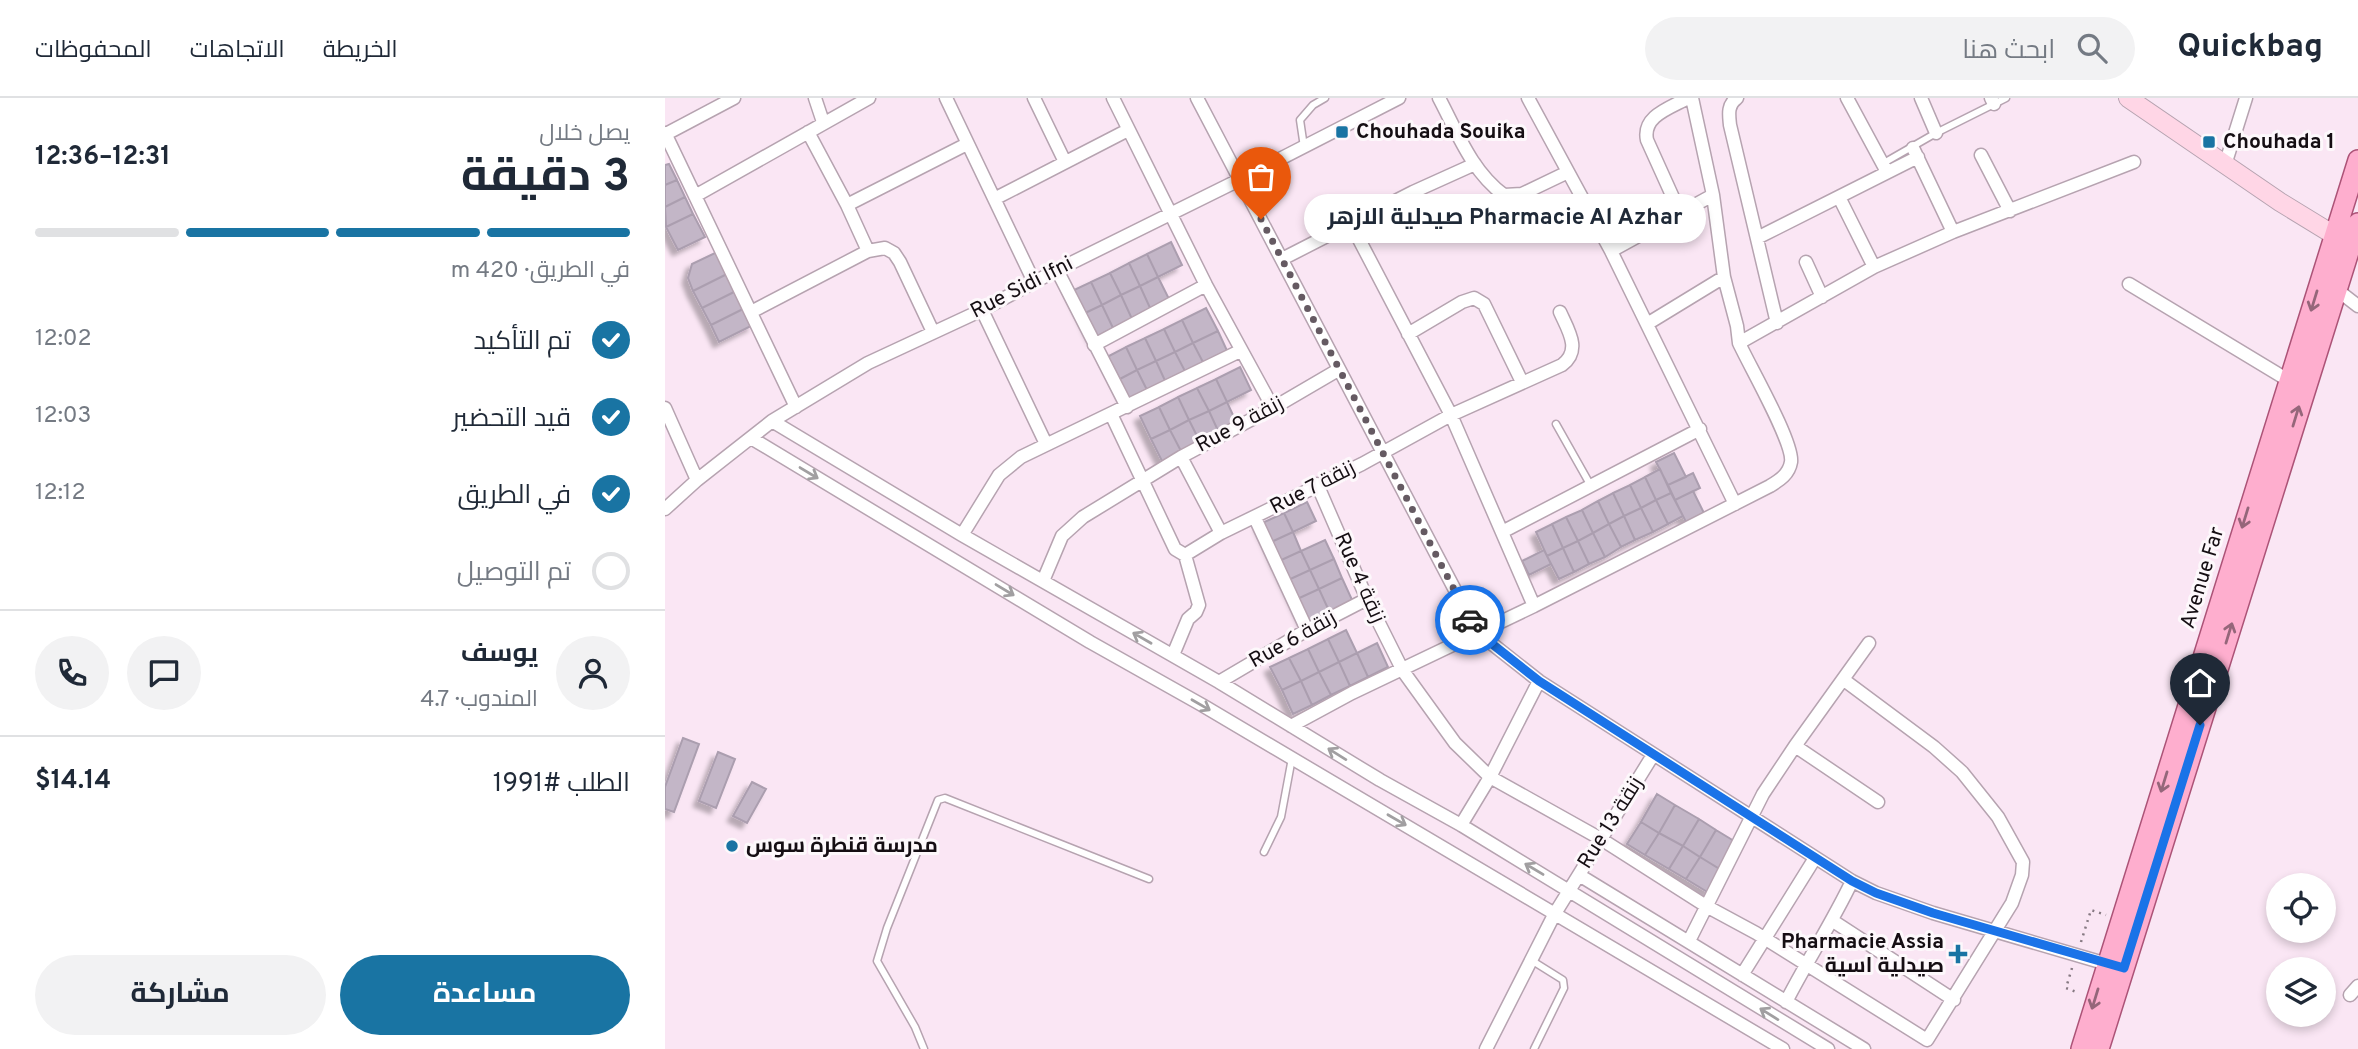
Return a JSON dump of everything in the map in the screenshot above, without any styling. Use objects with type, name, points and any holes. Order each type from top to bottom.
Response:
[{"type":"main road","name":"Avenue Far","points":[[2099,1049],[2115,966],[2288,380],[2358,160]]},
{"type":"main road","name":"Avenue Far","points":[[2081,1049],[2115,966],[2358,223]]},
{"type":"street","points":[[734,98],[665,134],[796,407]]},
{"type":"street","points":[[815,98],[823,122]]},
{"type":"street","points":[[695,196],[869,98]]},
{"type":"street","points":[[946,98],[1034,282]]},
{"type":"street","points":[[1034,98],[1065,162]]},
{"type":"street","points":[[1113,98],[1240,351],[1273,408]]},
{"type":"street","points":[[1197,98],[1477,632],[1539,681],[1852,881],[1899,902],[2115,966]]},
{"type":"street","name":"Rue Sidi Ifni","points":[[665,509],[772,421],[868,363],[982,310],[1399,98]]},
{"type":"street","points":[[1439,98],[1487,182],[1504,195],[1522,194],[1568,172]]},
{"type":"street","points":[[1528,98],[1611,251],[1735,503]]},
{"type":"street","points":[[1291,726],[1352,693],[1403,671],[1534,606],[1780,480],[1786,473],[1791,463],[1787,443],[1739,343],[1724,277],[1713,195],[1690,98],[1651,120],[1646,131],[1647,140],[1680,213]]},
{"type":"street","points":[[1737,98],[1732,101],[1728,112],[1730,125],[1777,323]]},
{"type":"street","points":[[1847,98],[1885,168]]},
{"type":"street","points":[[1921,98],[1936,133]]},
{"type":"street","points":[[2225,165],[2246,98]]},
{"type":"street","points":[[2131,99],[2225,165],[2351,245]]},
{"type":"street","points":[[996,198],[1128,130]]},
{"type":"street","points":[[808,132],[868,251]]},
{"type":"street","points":[[847,205],[967,144]]},
{"type":"street","points":[[1757,239],[1839,197],[1915,152],[1954,232]]},
{"type":"street","points":[[1981,155],[2010,211]]},
{"type":"street","points":[[1739,343],[1874,267],[1954,232],[2134,163]]},
{"type":"street","points":[[1282,259],[1475,164]]},
{"type":"street","points":[[1611,251],[1713,195]]},
{"type":"street","points":[[1839,197],[1874,267]]},
{"type":"street","points":[[1350,224],[1451,415],[1534,606]]},
{"type":"street","points":[[751,312],[868,251],[885,247],[894,253],[933,332]]},
{"type":"street","points":[[1806,262],[1822,297]]},
{"type":"street","points":[[1057,270],[1127,407]]},
{"type":"street","points":[[1647,324],[1724,277]]},
{"type":"street","points":[[2129,284],[2288,380]]},
{"type":"street","points":[[1094,345],[1206,285]]},
{"type":"street","points":[[2336,289],[2358,306]]},
{"type":"street","points":[[1408,334],[1462,302],[1474,298],[1484,304],[1522,382]]},
{"type":"street","points":[[982,310],[1046,444]]},
{"type":"street","name":"Rue 7 زنقة","points":[[1180,552],[1255,518],[1451,415],[1562,365],[1571,356],[1573,348],[1560,312]]},
{"type":"street","points":[[962,535],[999,475],[1021,457],[1240,351]]},
{"type":"street","name":"Rue 9 زنقة","points":[[1142,481],[1338,370]]},
{"type":"street","points":[[665,408],[697,480]]},
{"type":"street","points":[[1111,414],[1142,481],[1180,552],[1199,605],[1188,619],[1173,655]]},
{"type":"street","points":[[772,421],[962,535],[1173,655],[1380,780],[1461,825],[1828,1049]]},
{"type":"street","points":[[1502,532],[1700,429]]},
{"type":"street","points":[[751,438],[1090,642],[1292,758],[1783,1049]]},
{"type":"street","points":[[1181,457],[1221,533]]},
{"type":"street","points":[[1042,580],[1056,545],[1070,527],[1142,481]]},
{"type":"street","name":"Rue 4 زنقة","points":[[1317,485],[1367,599],[1403,671],[1455,743],[1490,777],[1601,839],[1706,906],[1763,937],[1894,1021],[1925,1045]]},
{"type":"street","points":[[1255,518],[1307,630]]},
{"type":"street","name":"Rue 6 زنقة","points":[[1219,682],[1307,630],[1367,599]]},
{"type":"street","points":[[1689,941],[1751,817],[1795,746],[1869,643]]},
{"type":"street","points":[[1843,680],[1934,747],[1962,772],[1999,817],[2023,862],[2022,875],[2011,903],[1925,1045]]},
{"type":"street","points":[[1461,825],[1490,777],[1539,681]]},
{"type":"street","points":[[1795,746],[1878,802]]},
{"type":"street","name":"Rue 13 زنقة","points":[[1486,1049],[1554,915],[1653,755]]},
{"type":"street","points":[[1742,975],[1763,937],[1815,858]]},
{"type":"street","points":[[1579,875],[1864,1049]]},
{"type":"street","points":[[1786,1002],[1833,921],[1852,881]]},
{"type":"street","points":[[1833,921],[1954,1000]]},
{"type":"lane","points":[[1304,147],[1300,120],[1313,105],[1325,98]]},
{"type":"lane","points":[[1915,152],[1936,133],[1997,100]]},
{"type":"lane","points":[[1522,194],[1546,233],[1603,237]]},
{"type":"lane","points":[[1556,424],[1591,486]]},
{"type":"lane","points":[[1264,852],[1281,817],[1292,758]]},
{"type":"lane","points":[[924,1049],[915,1027],[877,961],[887,928],[938,800],[945,798],[1149,879]]},
{"type":"lane","points":[[1531,960],[1563,980],[1564,988],[1534,1049]]},
{"type":"building","points":[[669,164],[677,180],[665,185],[665,165]]},
{"type":"building","points":[[677,180],[685,197],[665,207],[665,185]]},
{"type":"building","points":[[685,197],[693,214],[666,227],[665,207]]},
{"type":"building","points":[[693,214],[705,237],[678,250],[666,227]]},
{"type":"building","points":[[1171,242],[1182,265],[1158,277],[1147,254]]},
{"type":"building","points":[[717,252],[727,274],[693,291],[688,278],[692,264]]},
{"type":"building","points":[[1147,254],[1158,277],[1140,286],[1129,263]]},
{"type":"building","points":[[1129,263],[1140,286],[1121,295],[1110,273]]},
{"type":"building","points":[[1110,273],[1121,295],[1102,305],[1091,282]]},
{"type":"building","points":[[727,274],[736,291],[702,308],[693,291]]},
{"type":"building","points":[[1158,277],[1170,301],[1151,310],[1140,286]]},
{"type":"building","points":[[1091,282],[1102,305],[1083,314],[1072,291]]},
{"type":"building","points":[[1140,286],[1151,310],[1132,319],[1121,295]]},
{"type":"building","points":[[736,291],[745,308],[711,325],[702,308]]},
{"type":"building","points":[[1121,295],[1132,319],[1113,328],[1102,305]]},
{"type":"building","points":[[1102,305],[1113,328],[1094,338],[1083,314]]},
{"type":"building","points":[[745,308],[753,325],[719,342],[711,325]]},
{"type":"building","points":[[1206,308],[1218,331],[1193,343],[1182,320]]},
{"type":"building","points":[[1182,320],[1193,343],[1175,352],[1164,329]]},
{"type":"building","points":[[1164,329],[1175,352],[1156,361],[1145,338]]},
{"type":"building","points":[[1218,331],[1229,355],[1205,366],[1193,343]]},
{"type":"building","points":[[1145,338],[1156,361],[1137,370],[1126,347]]},
{"type":"building","points":[[1193,343],[1205,366],[1187,375],[1175,352]]},
{"type":"building","points":[[1126,347],[1137,370],[1118,380],[1107,357]]},
{"type":"building","points":[[1175,352],[1187,375],[1167,385],[1156,361]]},
{"type":"building","points":[[1156,361],[1167,385],[1149,394],[1137,370]]},
{"type":"building","points":[[1240,367],[1251,390],[1227,402],[1216,379]]},
{"type":"building","points":[[1137,370],[1149,394],[1129,404],[1118,380]]},
{"type":"building","points":[[1216,379],[1227,402],[1209,411],[1197,388]]},
{"type":"building","points":[[1197,388],[1209,411],[1189,420],[1178,397]]},
{"type":"building","points":[[1178,397],[1189,420],[1170,430],[1159,407]]},
{"type":"building","points":[[1227,402],[1238,426],[1220,435],[1209,411]]},
{"type":"building","points":[[1159,407],[1170,430],[1151,439],[1140,416]]},
{"type":"building","points":[[1209,411],[1220,435],[1201,444],[1189,420]]},
{"type":"building","points":[[1189,420],[1201,444],[1182,453],[1170,430]]},
{"type":"building","points":[[1170,430],[1182,453],[1163,463],[1151,439]]},
{"type":"building","points":[[1674,453],[1686,477],[1668,485],[1656,462]]},
{"type":"building","points":[[1660,469],[1671,493],[1656,500],[1645,477]]},
{"type":"building","points":[[1693,473],[1700,488],[1675,500],[1668,485]]},
{"type":"building","points":[[1645,477],[1656,500],[1641,508],[1630,485]]},
{"type":"building","points":[[1630,485],[1641,508],[1624,516],[1613,493]]},
{"type":"building","points":[[1693,491],[1704,513],[1686,522],[1675,500]]},
{"type":"building","points":[[1613,493],[1624,516],[1609,524],[1598,501]]},
{"type":"building","points":[[1671,493],[1683,516],[1668,524],[1656,500]]},
{"type":"building","points":[[1656,500],[1668,524],[1653,532],[1641,508]]},
{"type":"building","points":[[1598,501],[1609,524],[1593,533],[1582,510]]},
{"type":"building","points":[[1307,502],[1316,521],[1293,532],[1284,513]]},
{"type":"building","points":[[1641,508],[1653,532],[1635,540],[1624,516]]},
{"type":"building","points":[[1582,510],[1593,533],[1578,541],[1566,517]]},
{"type":"building","points":[[1284,513],[1293,532],[1269,543],[1260,524]]},
{"type":"building","points":[[1624,516],[1635,540],[1621,547],[1609,524]]},
{"type":"building","points":[[1566,517],[1578,541],[1563,548],[1552,524]]},
{"type":"building","points":[[1552,524],[1563,548],[1547,556],[1536,532]]},
{"type":"building","points":[[1609,524],[1621,547],[1605,557],[1593,533]]},
{"type":"building","points":[[1293,532],[1301,551],[1277,562],[1269,543]]},
{"type":"building","points":[[1593,533],[1605,557],[1589,564],[1578,541]]},
{"type":"building","points":[[1325,540],[1334,559],[1310,570],[1301,551]]},
{"type":"building","points":[[1578,541],[1589,564],[1574,572],[1563,548]]},
{"type":"building","points":[[1563,548],[1574,572],[1559,579],[1547,556]]},
{"type":"building","points":[[1544,550],[1551,564],[1529,575],[1522,561]]},
{"type":"building","points":[[1301,551],[1310,570],[1286,581],[1277,562]]},
{"type":"building","points":[[1334,559],[1342,578],[1319,589],[1310,570]]},
{"type":"building","points":[[1310,570],[1319,589],[1295,600],[1286,581]]},
{"type":"building","points":[[1342,578],[1353,602],[1330,613],[1319,589]]},
{"type":"building","points":[[1319,589],[1330,613],[1306,624],[1295,600]]},
{"type":"building","points":[[1346,630],[1357,653],[1339,662],[1328,639]]},
{"type":"building","points":[[1328,639],[1339,662],[1319,672],[1308,649]]},
{"type":"building","points":[[1377,643],[1388,667],[1368,677],[1357,653]]},
{"type":"building","points":[[1308,649],[1319,672],[1301,681],[1289,658]]},
{"type":"building","points":[[1357,653],[1368,677],[1350,686],[1339,662]]},
{"type":"building","points":[[1289,658],[1301,681],[1282,690],[1270,667]]},
{"type":"building","points":[[1339,662],[1350,686],[1331,695],[1319,672]]},
{"type":"building","points":[[1319,672],[1331,695],[1312,705],[1301,681]]},
{"type":"building","points":[[1301,681],[1312,705],[1293,714],[1282,690]]},
{"type":"building","points":[[683,738],[699,744],[674,812],[665,809],[665,787]]},
{"type":"building","points":[[718,752],[735,759],[716,808],[699,801]]},
{"type":"building","points":[[752,782],[766,789],[747,823],[733,816]]},
{"type":"building","points":[[1657,794],[1675,805],[1659,833],[1641,822]]},
{"type":"building","points":[[1675,805],[1699,819],[1683,846],[1659,833]]},
{"type":"building","points":[[1699,819],[1716,830],[1700,857],[1683,846]]},
{"type":"building","points":[[1641,822],[1659,833],[1645,855],[1627,844]]},
{"type":"building","points":[[1716,830],[1739,844],[1723,871],[1700,857]]},
{"type":"building","points":[[1659,833],[1683,846],[1669,869],[1645,855]]},
{"type":"building","points":[[1683,846],[1700,857],[1686,879],[1669,869]]},
{"type":"building","points":[[1700,857],[1723,871],[1709,893],[1686,879]]},
{"type":"way so far","points":[[1261,219],[1470,620]]},
{"type":"place","name":"Chouhada Souika","points":[[1342,132]]},
{"type":"place","name":"Chouhada 1","points":[[2209,142]]},
{"type":"place","name":"Pharmacie Al Azhar صيدلية الازهر","points":[[1261,219]]},
{"type":"place","name":"مدرسة قنطرة سوس","points":[[732,846]]},
{"type":"place","name":"Pharmacie Assia صيدلية اسية","points":[[1958,954]]},
{"type":"route","points":[[1470,620],[1477,632],[1539,681],[1852,881],[1876,893],[1933,913],[2124,968],[2200,725]]}]
